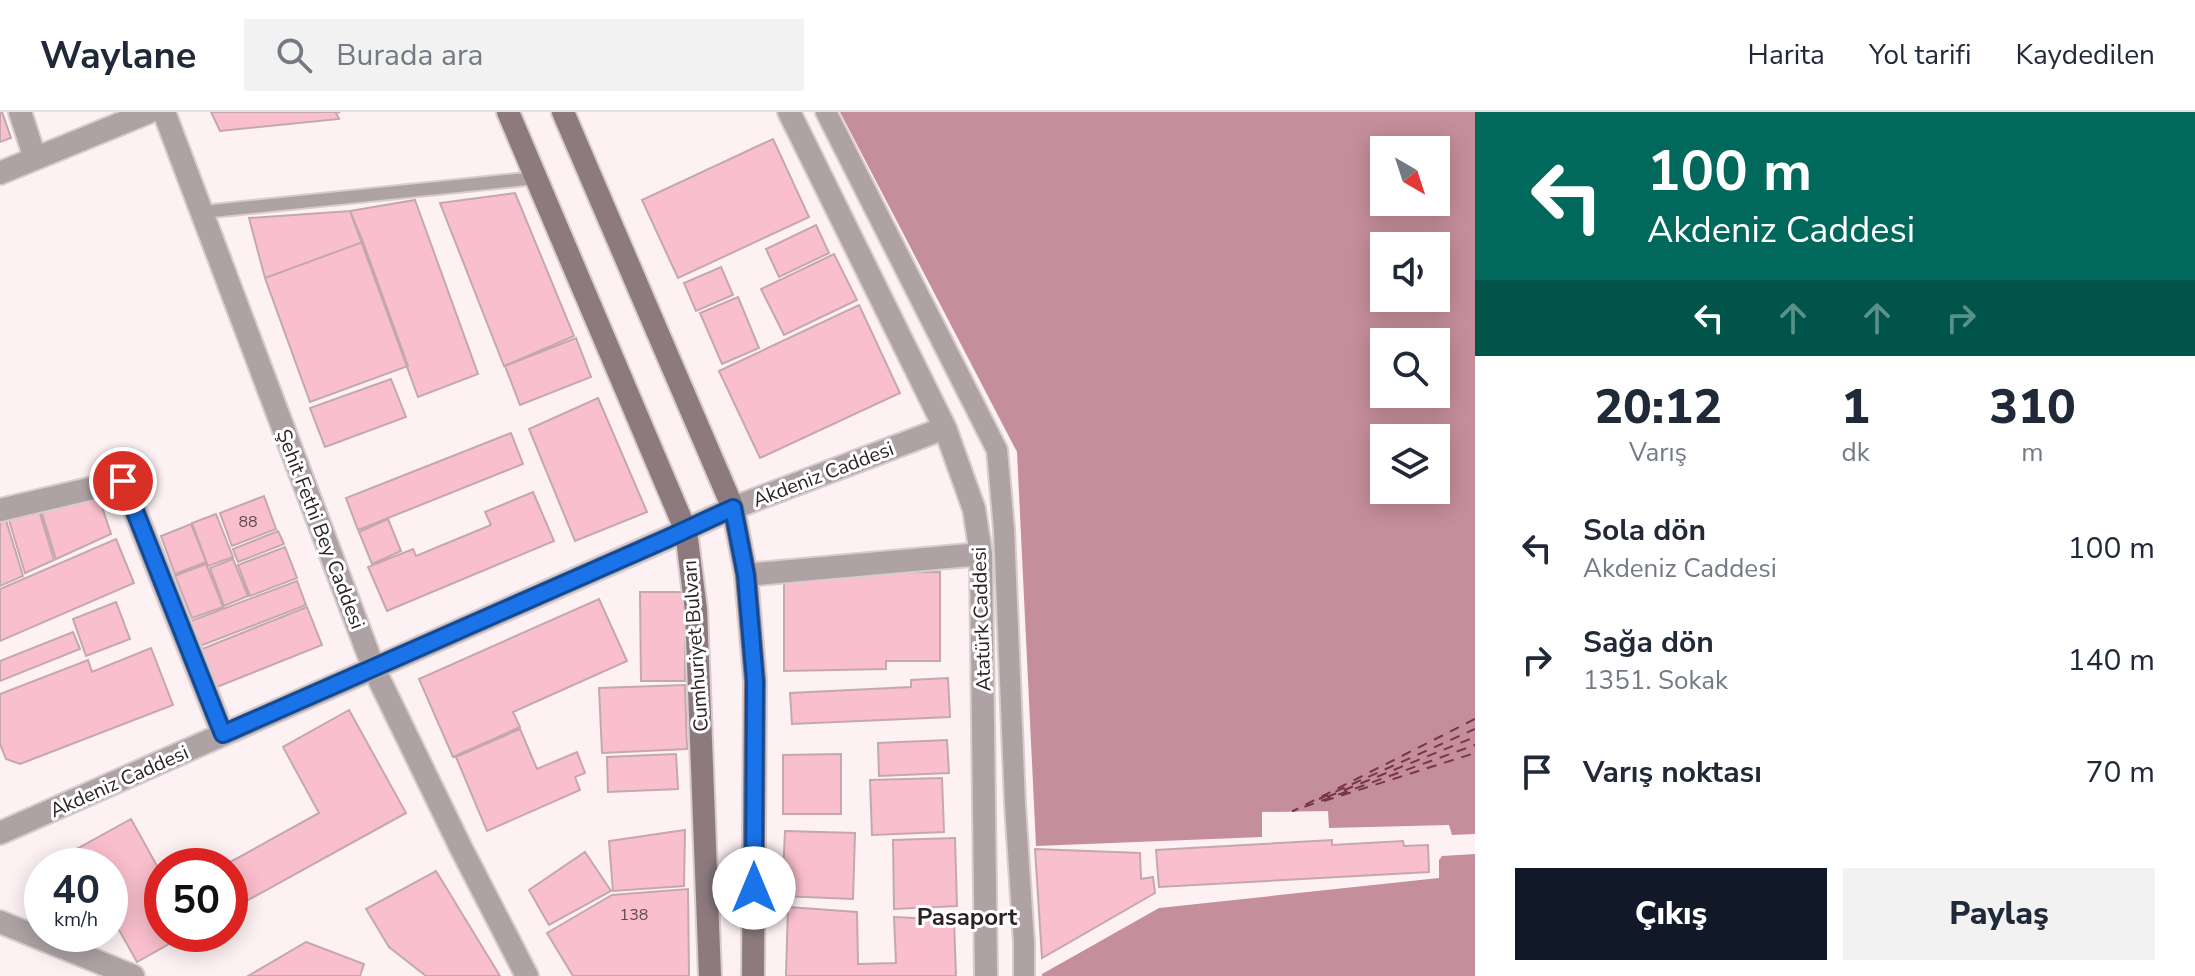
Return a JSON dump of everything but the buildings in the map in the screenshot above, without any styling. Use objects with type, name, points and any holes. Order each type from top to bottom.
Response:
[{"type":"main road","name":"Cumhuriyet Bulvarı","points":[[508,112],[686,531],[696,610],[710,976]]},
{"type":"main road","points":[[563,112],[733,508],[746,575],[755,681],[753,976]]},
{"type":"street","points":[[20,112],[35,158]]},
{"type":"street","points":[[0,173],[149,112]]},
{"type":"street","name":"Şehit Fethi Bey Caddesi","points":[[164,112],[374,669],[527,976]]},
{"type":"street","name":"Atatürk Caddesi","points":[[789,112],[945,428],[974,509],[981,554],[986,976]]},
{"type":"street","points":[[826,112],[997,450],[1004,529],[1024,976]]},
{"type":"street","name":"Akdeniz Caddesi","points":[[0,833],[733,508],[945,428]]},
{"type":"street","points":[[0,510],[123,481],[223,734]]},
{"type":"street","points":[[746,575],[981,554]]},
{"type":"street","points":[[0,922],[133,976]]},
{"type":"lane","points":[[202,212],[536,178]]},
{"type":"shaded area","points":[[840,112],[1475,112],[1475,834],[1452,835],[1449,825],[1329,828],[1328,811],[1262,812],[1262,837],[1036,846],[1017,452]]},
{"type":"shaded area","points":[[1475,854],[1475,976],[1042,976],[1159,908],[1439,878],[1439,860],[1442,856]]},
{"type":"ferry route","points":[[1475,719],[1293,811],[1475,745]]},
{"type":"ferry route","points":[[1319,799],[1475,729]]},
{"type":"ferry route","points":[[1327,797],[1475,737]]},
{"type":"ferry route","points":[[1324,801],[1475,753]]},
{"type":"district","name":"Pasaport","points":[[967,917]]},
{"type":"route","points":[[123,481],[223,734],[733,508],[746,575],[755,681],[754,888]]}]
